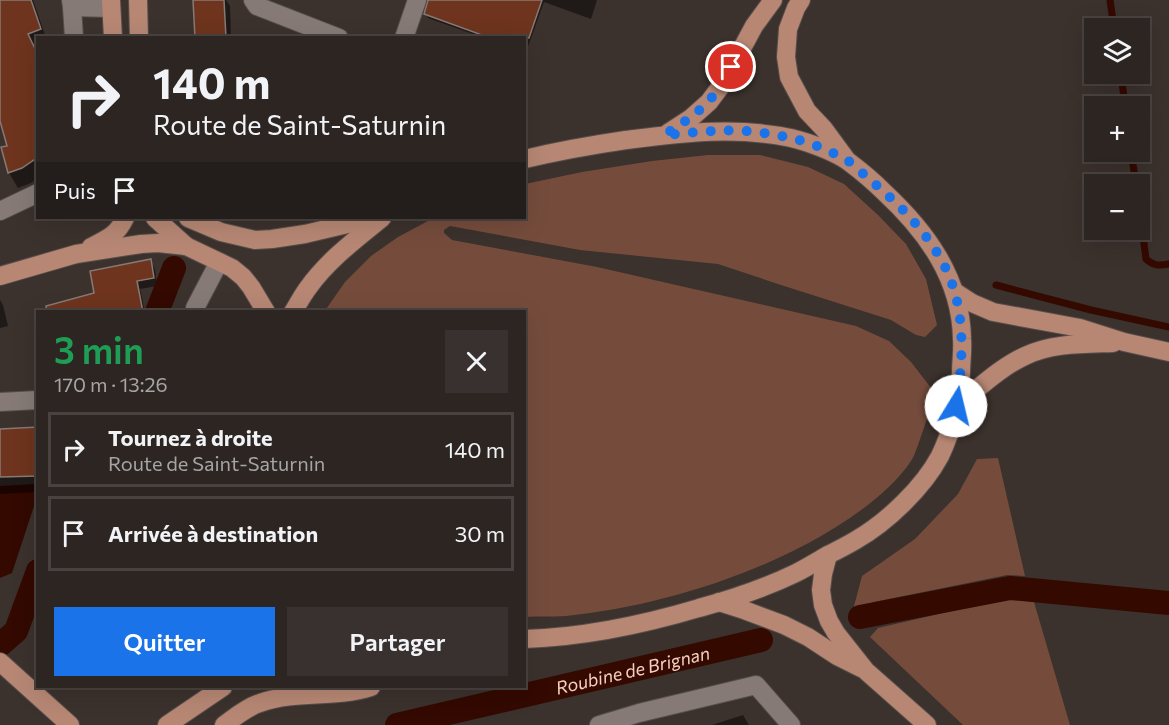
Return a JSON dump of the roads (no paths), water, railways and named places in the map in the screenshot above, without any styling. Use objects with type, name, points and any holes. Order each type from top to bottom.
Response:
[{"type":"main road","points":[[138,0],[140,36]]},
{"type":"main road","points":[[664,135],[691,118],[709,102],[724,82],[754,27],[773,0]]},
{"type":"main road","points":[[526,639],[591,634],[668,617],[719,602],[788,576],[858,539],[904,503],[940,456],[950,430],[960,382],[962,337],[955,292],[940,258],[925,236],[906,212],[848,161],[807,111],[789,77],[786,57],[788,29],[801,0]]},
{"type":"main road","points":[[111,4],[113,36]]},
{"type":"main road","points":[[526,159],[591,145],[721,130],[793,139],[848,161]]},
{"type":"main road","points":[[76,254],[113,236],[124,219]]},
{"type":"main road","points":[[156,219],[186,246],[232,268],[243,277],[265,310]]},
{"type":"main road","points":[[190,219],[221,232],[255,240],[305,234],[369,219]]},
{"type":"main road","points":[[294,310],[309,287],[328,265],[381,219]]},
{"type":"main road","points":[[0,276],[76,254],[141,244],[186,246]]},
{"type":"main road","points":[[955,292],[972,303],[993,312],[1080,328],[1124,342],[1169,352]]},
{"type":"main road","points":[[956,406],[991,378],[1025,356],[1040,350],[1065,345],[1124,342]]},
{"type":"main road","points":[[828,555],[822,582],[823,605],[829,621],[866,671],[927,725]]},
{"type":"main road","points":[[719,602],[784,625],[866,671]]},
{"type":"main road","points":[[1,663],[69,725]]},
{"type":"main road","points":[[167,725],[222,688]]},
{"type":"main road","points":[[224,725],[259,703],[291,696],[345,693],[367,688]]},
{"type":"lane","points":[[252,0],[257,6],[299,30],[329,36]]},
{"type":"lane","points":[[405,36],[417,0]]},
{"type":"lane","points":[[74,36],[71,4],[111,4]]},
{"type":"lane","points":[[0,211],[36,194]]},
{"type":"lane","points":[[196,310],[219,262]]},
{"type":"lane","points":[[0,402],[36,400]]},
{"type":"lane","points":[[598,725],[640,719],[756,685],[791,725]]},
{"type":"waterway","points":[[1110,0],[1113,18]]},
{"type":"waterway","points":[[1122,84],[1124,96]]},
{"type":"waterway","points":[[1133,162],[1134,174]]},
{"type":"waterway","points":[[1144,240],[1146,259],[1157,265],[1169,264]]},
{"type":"waterway","points":[[158,310],[174,268]]},
{"type":"waterway","points":[[996,285],[1091,310],[1169,327]]},
{"type":"waterway","points":[[0,645],[16,631],[36,576]]},
{"type":"waterway","name":"Roubine de Brignan","points":[[860,617],[1010,588],[1169,603]]},
{"type":"waterway","name":"Roubine de Brignan","points":[[397,725],[761,640]]}]
